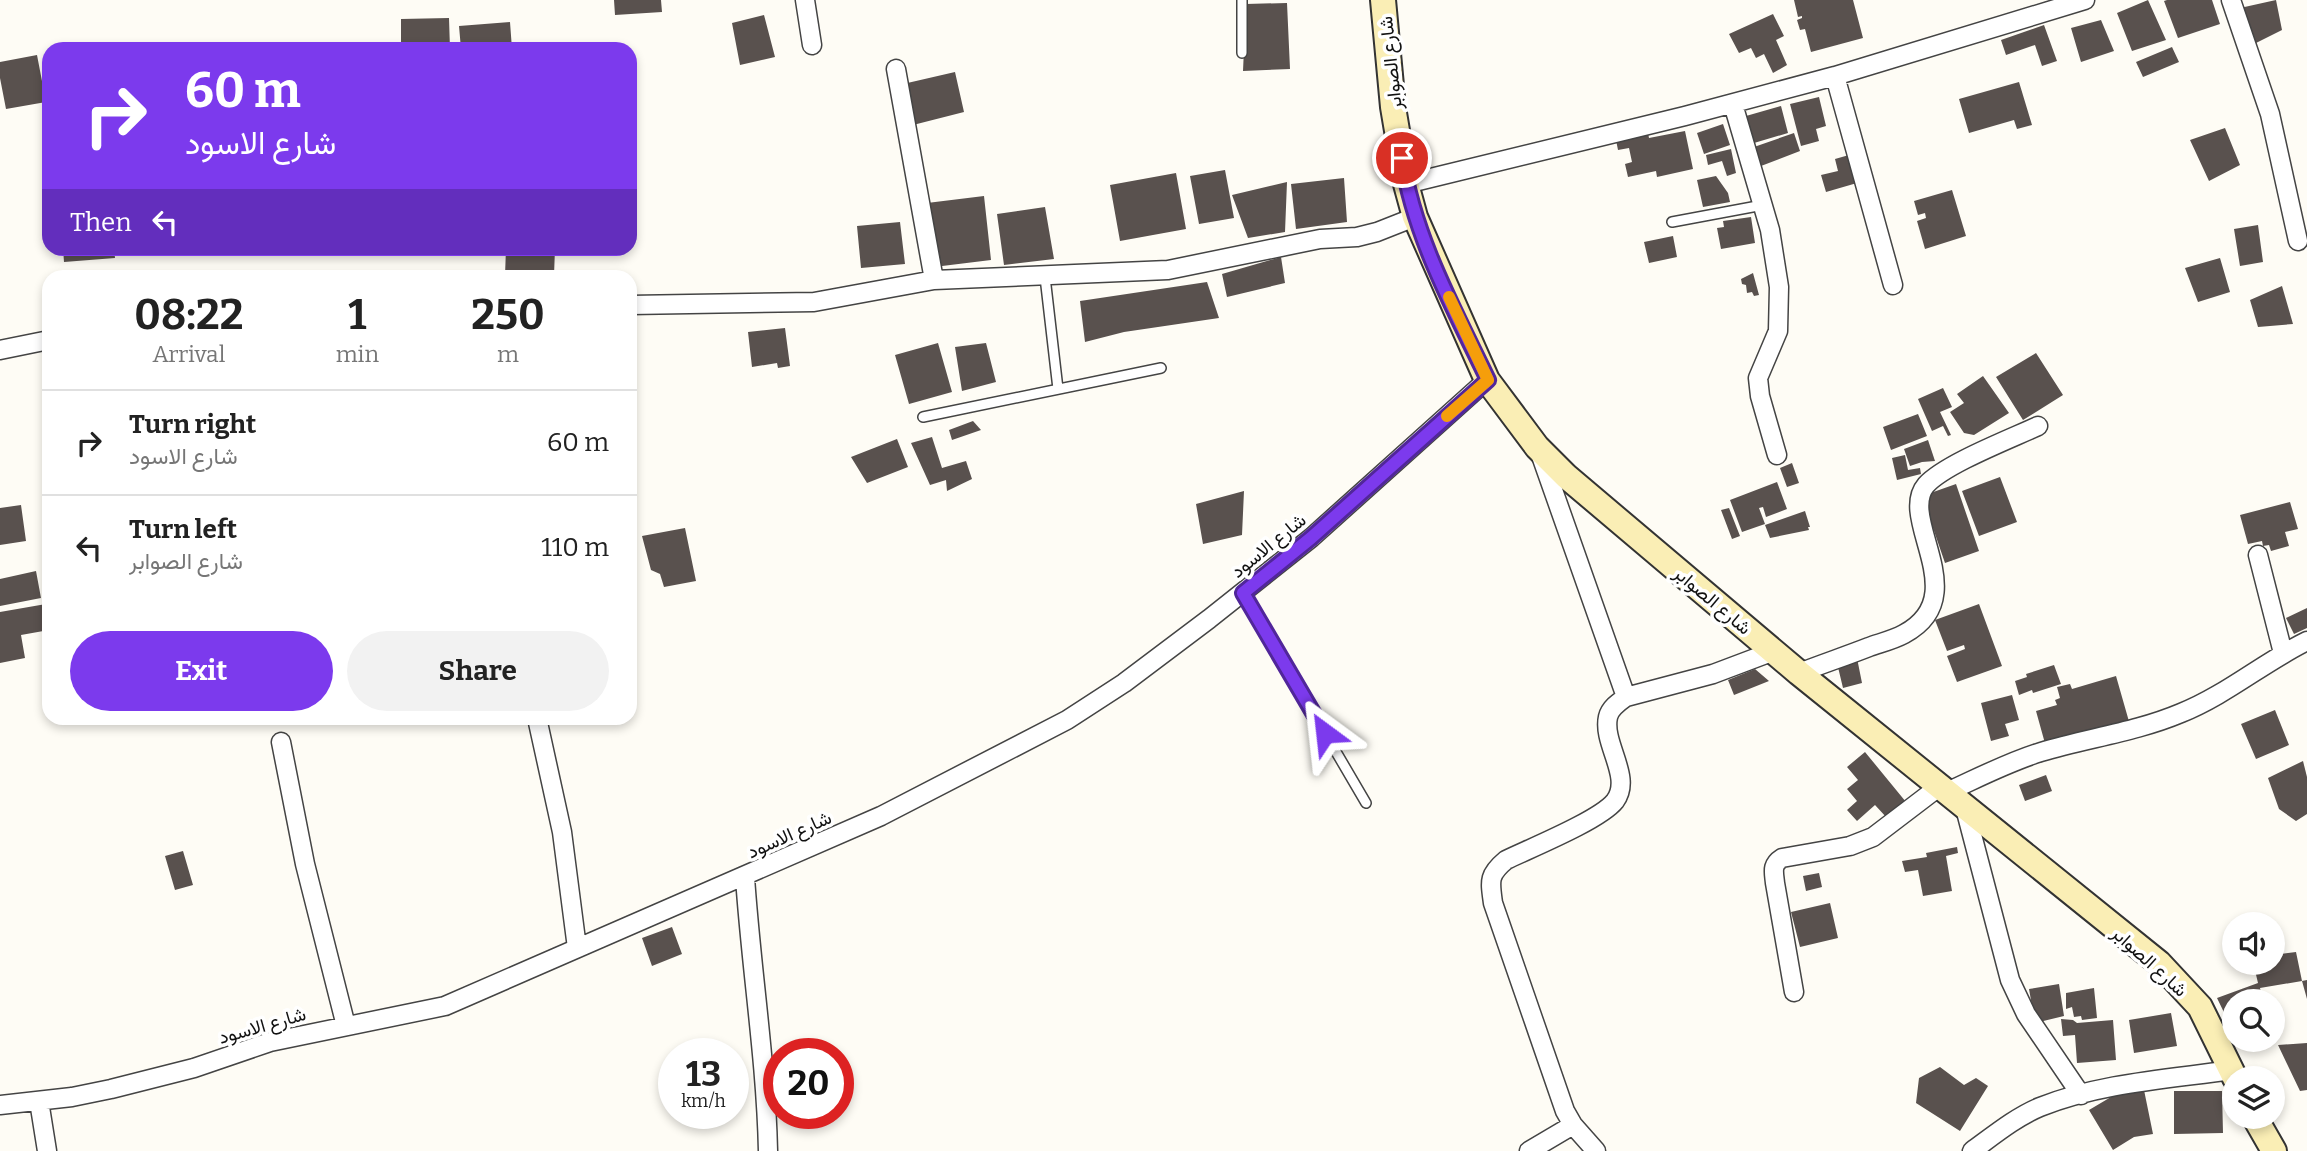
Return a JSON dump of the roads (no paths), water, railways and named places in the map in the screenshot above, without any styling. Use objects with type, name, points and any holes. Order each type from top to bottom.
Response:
[{"type":"street","points":[[805,0],[812,45]]},
{"type":"street","name":"شارع الصوابر","points":[[1383,0],[1393,107],[1406,184],[1415,217],[1488,380],[1538,447],[1566,476],[1799,673],[2159,963],[2200,1007],[2230,1066]]},
{"type":"street","points":[[1406,184],[1732,104],[1835,76],[2085,0]]},
{"type":"street","points":[[2231,0],[2270,114],[2298,242]]},
{"type":"street","points":[[896,69],[934,280]]},
{"type":"street","points":[[1835,76],[1893,285]]},
{"type":"street","points":[[1732,104],[1770,230],[1779,287],[1778,331],[1758,379],[1760,397],[1777,455]]},
{"type":"street","points":[[637,305],[814,302],[934,280],[1168,270],[1320,239],[1357,237],[1415,217]]},
{"type":"street","points":[[0,350],[42,341]]},
{"type":"street","name":"شارع الاسود","points":[[0,1105],[72,1097],[194,1068],[270,1042],[445,1006],[881,816],[1067,720],[1124,683],[1311,538],[1488,380]]},
{"type":"street","points":[[1799,673],[1905,634],[1927,615],[1935,597],[1933,567],[1919,507],[1924,487],[1944,470],[2038,426]]},
{"type":"street","points":[[1538,447],[1626,698]]},
{"type":"street","points":[[2258,555],[2283,653]]},
{"type":"street","points":[[1794,992],[1775,883],[1776,862],[1782,858],[1850,846],[1873,838],[2006,764],[2040,752],[2151,725],[2183,713],[2307,640]]},
{"type":"street","points":[[1596,1151],[1573,1125],[1565,1111],[1493,903],[1490,882],[1493,871],[1506,860],[1598,816],[1613,804],[1620,793],[1620,780],[1609,735],[1608,717],[1615,705],[1626,698],[1713,674],[1774,651]]},
{"type":"street","points":[[539,725],[562,832],[577,948]]},
{"type":"street","points":[[281,742],[305,864],[346,1026]]},
{"type":"street","points":[[1951,795],[2010,980],[2026,1014],[2081,1095]]},
{"type":"street","points":[[745,877],[751,965],[767,1107],[768,1151]]},
{"type":"street","points":[[1972,1151],[2039,1107],[2081,1095],[2222,1076]]},
{"type":"street","points":[[39,1101],[47,1151]]},
{"type":"street","points":[[1529,1151],[1573,1125]]},
{"type":"street","points":[[2261,1129],[2274,1151]]},
{"type":"lane","points":[[1242,0],[1242,53]]},
{"type":"lane","points":[[1672,222],[1763,205]]},
{"type":"lane","points":[[1045,277],[1058,389]]},
{"type":"lane","points":[[923,417],[1161,368]]},
{"type":"lane","points":[[1243,593],[1366,803]]}]
